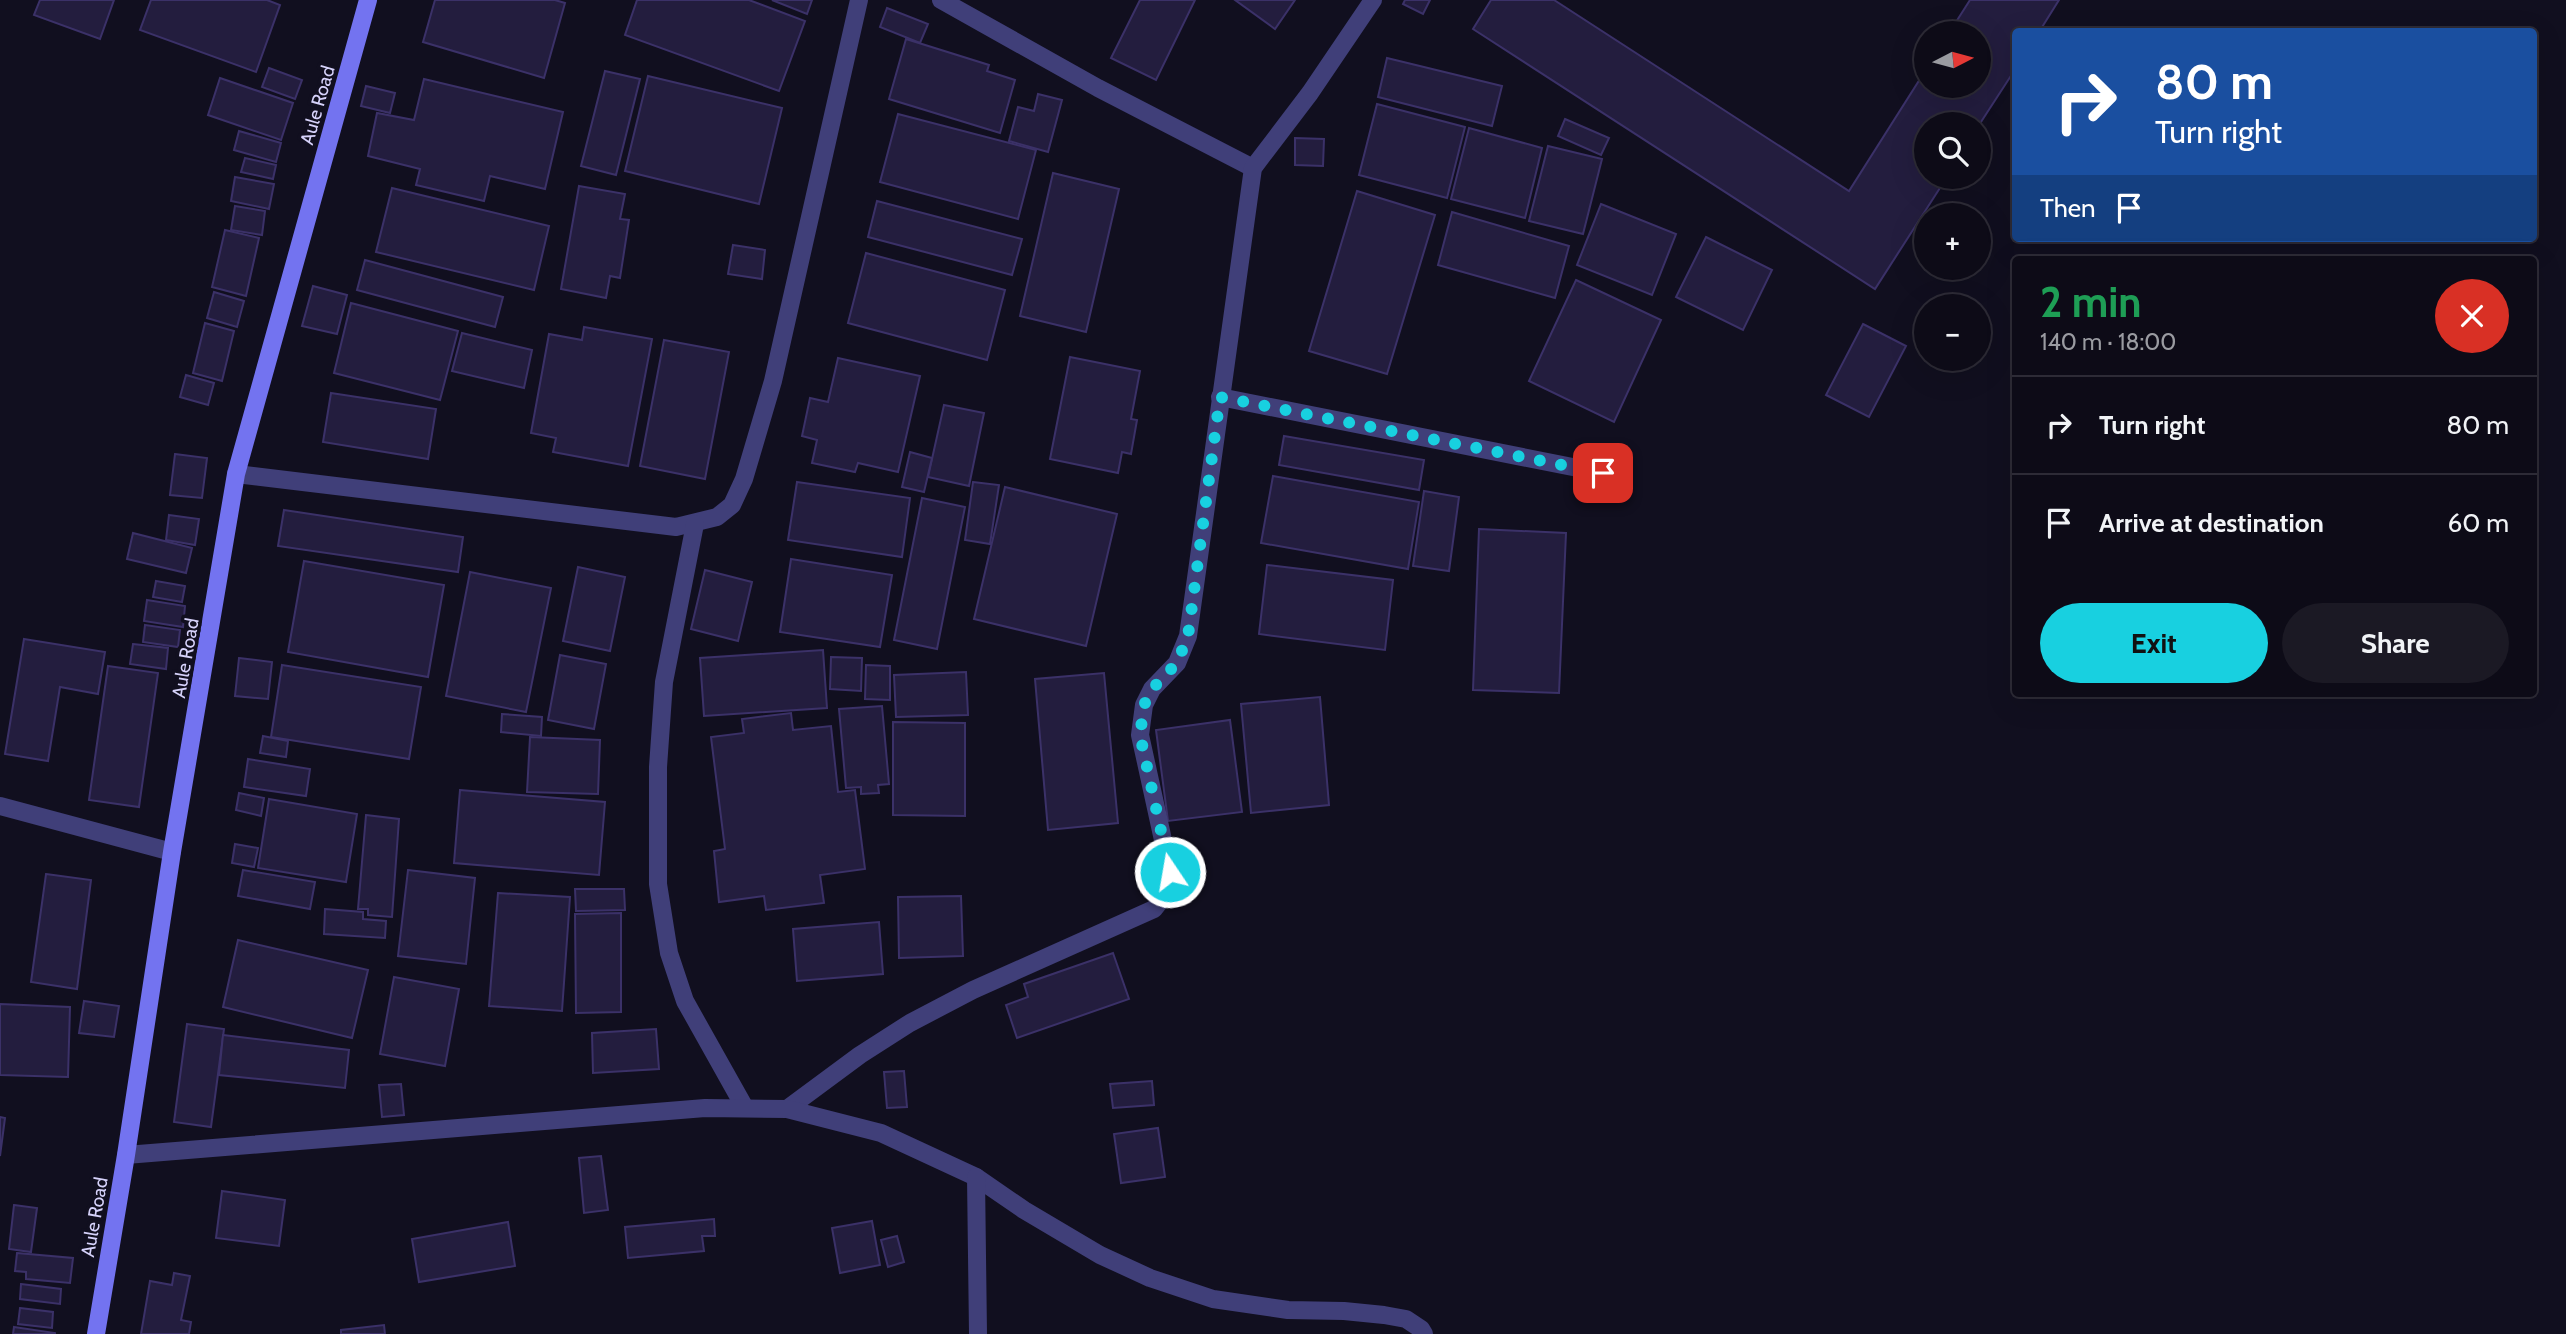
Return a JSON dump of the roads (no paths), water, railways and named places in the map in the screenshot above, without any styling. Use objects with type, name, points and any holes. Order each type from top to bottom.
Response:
[{"type":"street","name":"Aule Road","points":[[96,1334],[172,852],[236,474],[368,0]]},
{"type":"street","points":[[236,474],[676,527],[717,517],[732,505],[744,479],[773,381],[859,0]]},
{"type":"street","points":[[942,0],[1098,88],[1253,168]]},
{"type":"street","points":[[787,1110],[860,1055],[909,1023],[973,990],[1154,909],[1169,890],[1170,872],[1140,735],[1144,705],[1152,689],[1177,663],[1188,636],[1253,168],[1311,93],[1373,0]]},
{"type":"street","points":[[1220,397],[1603,473]]},
{"type":"street","points":[[695,524],[664,682],[658,767],[659,884],[668,953],[685,1001],[745,1108]]},
{"type":"street","points":[[0,806],[172,852]]},
{"type":"street","points":[[126,1156],[705,1108],[787,1110],[881,1133],[976,1177],[1024,1210],[1100,1255],[1150,1278],[1213,1299],[1288,1310],[1345,1311],[1406,1319],[1424,1334]]},
{"type":"street","points":[[976,1177],[978,1334]]}]
